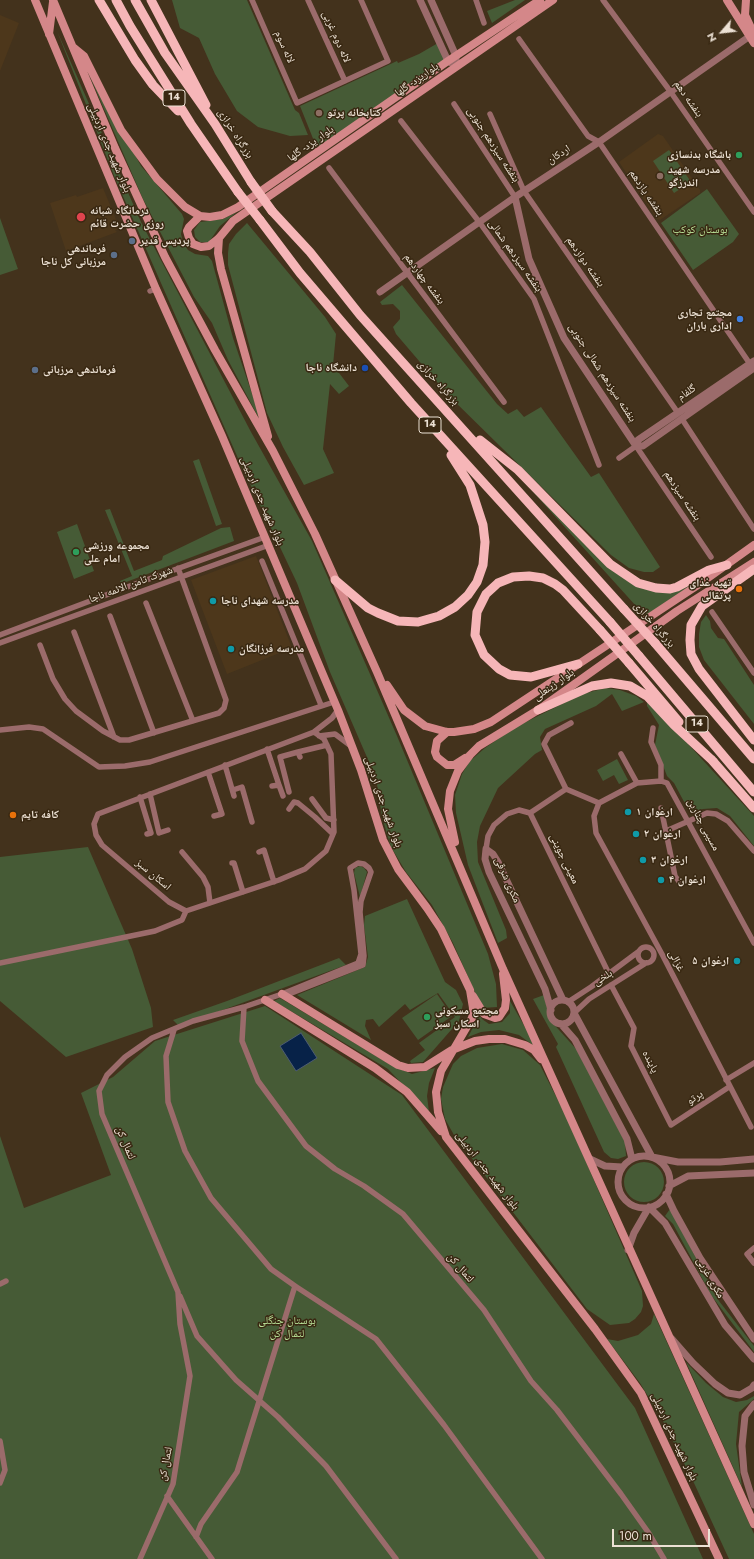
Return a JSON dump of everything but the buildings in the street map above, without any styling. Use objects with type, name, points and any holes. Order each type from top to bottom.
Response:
[{"type":"highway","points":[[99,0],[135,60],[153,85],[191,124]]},
{"type":"highway","name":"14","points":[[116,0],[130,26],[191,124],[238,192],[300,273],[411,403],[610,622],[754,792]]},
{"type":"highway","name":"بزرگراه خرازی","points":[[135,0],[165,53],[215,124],[251,182],[272,211],[310,252],[360,315],[655,643],[754,759]]},
{"type":"highway","points":[[151,0],[215,124]]},
{"type":"highway","points":[[335,580],[368,608],[398,621],[418,622],[439,616],[455,607],[468,595],[480,574],[485,554],[485,542],[478,507],[470,485],[458,465],[411,403]]},
{"type":"highway","points":[[461,426],[518,470],[610,564],[638,583],[656,588],[670,589],[678,587],[709,570],[726,565]]},
{"type":"highway","points":[[754,569],[702,606],[691,624],[690,640],[691,654],[699,668],[754,740]]},
{"type":"highway","points":[[578,664],[531,677],[510,674],[499,669],[484,655],[476,635],[477,612],[486,594],[492,588],[509,578],[521,576],[543,578],[563,590],[600,630],[754,808]]},
{"type":"highway","points":[[538,710],[592,686],[611,683],[630,686],[646,696],[674,725],[714,762]]},
{"type":"main road","name":"بلوار شهید جدی اردبیلی","points":[[35,0],[153,290],[222,436],[338,710],[383,840],[390,856],[441,929],[470,990],[473,1008],[472,1018],[441,1071],[436,1092],[438,1112],[446,1137],[591,1323],[641,1393],[719,1559]]},
{"type":"main road","name":"بلوار شهید جدی اردبیلی","points":[[53,0],[63,27],[165,258],[215,350],[273,451],[315,534],[377,672],[503,969],[590,1159],[628,1250],[754,1524]]},
{"type":"main road","points":[[49,35],[53,0]]},
{"type":"main road","name":"بلوار یزد- گلها","points":[[200,216],[222,215],[238,208],[448,61],[540,0]]},
{"type":"main road","name":"بلواریزد- گلها","points":[[219,238],[233,221],[553,0]]},
{"type":"main road","points":[[727,0],[753,38]]},
{"type":"main road","points":[[746,0],[745,14],[753,38]]},
{"type":"main road","points":[[49,35],[54,26],[63,27]]},
{"type":"main road","points":[[72,45],[84,56],[108,106],[131,145],[157,179],[179,201],[200,216],[194,221],[187,231],[192,244],[201,247],[209,246],[219,238]]},
{"type":"main road","points":[[219,238],[218,253],[221,269],[273,451]]},
{"type":"main road","name":"بلوار زینعلی","points":[[377,672],[404,710],[425,726],[447,732],[468,730],[491,722],[754,545]]},
{"type":"main road","name":"بلوار زینعلی","points":[[463,872],[450,824],[448,809],[453,784],[458,771],[470,755],[479,746],[538,710],[678,611],[754,562]]},
{"type":"main road","points":[[447,732],[440,736],[435,747],[437,758],[447,765],[454,764],[470,755]]},
{"type":"main road","points":[[470,990],[484,1014],[495,1018],[499,1017],[505,1008],[506,1000],[503,969]]},
{"type":"main road","points":[[283,995],[398,1065],[408,1068],[425,1067],[452,1050],[475,1041],[506,1039],[534,1050],[556,1084]]},
{"type":"main road","points":[[265,1000],[334,1041],[375,1068],[407,1092],[446,1137]]},
{"type":"street","name":"لاله سوم","points":[[252,0],[297,103],[344,81]]},
{"type":"street","name":"لاله دوم غربی","points":[[308,0],[344,81]]},
{"type":"street","points":[[344,81],[388,61],[361,0]]},
{"type":"street","points":[[420,0],[448,61],[456,66]]},
{"type":"street","points":[[431,0],[456,56],[456,66]]},
{"type":"street","points":[[476,0],[484,23]]},
{"type":"street","name":"بنفشه دهم","points":[[603,0],[670,91],[754,212]]},
{"type":"street","name":"اردکان","points":[[380,292],[515,197],[599,142],[670,91],[753,38]]},
{"type":"street","name":"بنفشه یازدهم","points":[[519,39],[588,136],[599,142],[753,366]]},
{"type":"street","name":"بنفشه سیزدهم جنوبی","points":[[454,104],[515,197]]},
{"type":"street","name":"بنفشه دوازدهم","points":[[490,114],[524,191],[680,416],[754,529]]},
{"type":"street","name":"بنفشه سیزدهم شمالی","points":[[401,121],[480,222],[534,299],[599,465]]},
{"type":"street","name":"بنفشه چهاردهم","points":[[330,168],[406,273],[504,402]]},
{"type":"street","name":"بنفشه سیزدهم شمالی جنوبی","points":[[515,197],[529,259],[557,324],[564,338],[636,446]]},
{"type":"street","name":"گلفام","points":[[619,458],[636,446],[638,440],[680,416],[753,366]]},
{"type":"street","name":"بنفشه سیزدهم","points":[[636,446],[711,558]]},
{"type":"street","name":"شهرک ثامن الائمه ناجا","points":[[0,636],[178,568],[265,537]]},
{"type":"street","name":"شهرک ثامن الائمه ناجا","points":[[0,643],[269,546]]},
{"type":"street","points":[[262,561],[321,705]]},
{"type":"street","points":[[40,645],[54,679],[66,699],[76,711],[114,738],[120,740],[130,740],[219,713],[224,708],[226,700],[178,568]]},
{"type":"street","points":[[146,603],[193,721]]},
{"type":"street","points":[[712,612],[754,673]]},
{"type":"street","points":[[58,613],[60,621]]},
{"type":"street","points":[[110,616],[154,733]]},
{"type":"street","points":[[74,632],[114,738]]},
{"type":"street","points":[[0,730],[29,727],[42,729],[98,767],[125,766],[150,762],[334,702]]},
{"type":"street","name":"اسکان سبز","points":[[317,734],[338,710]]},
{"type":"street","points":[[571,723],[549,735],[544,744],[566,789],[599,803],[637,783],[661,781],[661,765],[651,742],[653,728]]},
{"type":"street","points":[[0,963],[155,931],[182,920],[186,911],[274,882],[305,869],[326,851],[333,834],[334,820],[331,754],[324,739],[317,734]]},
{"type":"street","name":"اسکان سبز","points":[[186,911],[169,902],[102,845],[96,835],[94,824],[98,814],[267,749],[317,734],[335,734],[351,746]]},
{"type":"street","points":[[289,792],[280,757],[299,755],[327,745]]},
{"type":"street","points":[[267,749],[283,796]]},
{"type":"street","points":[[621,754],[637,783]]},
{"type":"street","points":[[225,766],[234,793],[242,787],[252,822]]},
{"type":"street","points":[[208,772],[222,814],[214,816]]},
{"type":"street","name":"مسیبی چناربن","points":[[661,781],[667,783],[671,788],[754,943]]},
{"type":"street","points":[[272,786],[278,785]]},
{"type":"street","points":[[486,849],[488,836],[494,825],[507,814],[519,810],[530,812],[566,789]]},
{"type":"street","points":[[150,794],[159,833],[168,830]]},
{"type":"street","points":[[140,797],[151,832],[147,834]]},
{"type":"street","points":[[312,799],[326,818],[334,820]]},
{"type":"street","points":[[289,809],[294,802],[298,803],[333,834]]},
{"type":"street","name":"غزالی","points":[[599,803],[594,816],[596,832],[654,939],[750,1127]]},
{"type":"street","points":[[661,808],[675,876],[680,883]]},
{"type":"street","name":"معینی جوینی","points":[[530,812],[609,974]]},
{"type":"street","points":[[666,831],[688,820],[707,813],[716,814],[728,821],[754,851]]},
{"type":"street","name":"مکری شرقی","points":[[551,1010],[545,989],[489,872],[485,859],[486,849],[494,854],[565,1001]]},
{"type":"street","points":[[259,852],[264,850],[274,882]]},
{"type":"street","points":[[182,852],[203,877],[208,887],[210,903]]},
{"type":"street","points":[[358,862],[364,864],[371,872],[361,902],[360,912],[364,956],[363,965],[283,995],[358,962],[361,954],[350,868],[358,862]]},
{"type":"street","points":[[232,863],[234,863],[243,892]]},
{"type":"street","name":"بلخی","points":[[565,1001],[609,974],[654,939]]},
{"type":"street","points":[[654,958],[654,952],[651,948],[641,949],[639,959],[646,963],[651,962],[661,953]]},
{"type":"street","name":"بلخی","points":[[574,1013],[590,999],[646,963]]},
{"type":"street","name":"پاینده","points":[[611,985],[634,1028],[631,1046],[671,1125]]},
{"type":"street","name":"لتمال کن","points":[[283,995],[244,1008],[193,1021],[152,1038],[125,1058],[107,1075],[99,1091],[102,1114],[198,1336],[236,1380],[278,1417],[326,1466],[396,1559]]},
{"type":"street","points":[[632,1159],[624,1132],[575,1040],[561,1024],[552,1017],[551,1010],[554,1004],[565,1001],[572,1006],[574,1013],[652,1157],[664,1165],[667,1172],[669,1186],[666,1194],[656,1204],[649,1207],[633,1205],[621,1194],[618,1178],[622,1167],[632,1159],[645,1156],[652,1157],[678,1162],[720,1162],[754,1159]]},
{"type":"street","name":"لتمال کن","points":[[244,1008],[242,1041],[258,1081],[306,1146],[335,1169],[364,1186],[403,1214],[484,1310],[531,1381],[557,1410],[621,1494],[648,1532],[664,1559]]},
{"type":"street","points":[[561,1024],[568,1022],[574,1013]]},
{"type":"street","points":[[174,1030],[166,1056],[168,1102],[185,1151],[211,1198],[271,1269],[376,1339],[444,1425],[542,1559]]},
{"type":"street","points":[[726,1080],[754,1063]]},
{"type":"street","name":"پرتو","points":[[671,1125],[729,1087]]},
{"type":"street","points":[[590,1159],[605,1166],[622,1167]]},
{"type":"street","points":[[669,1186],[688,1176],[754,1173]]},
{"type":"street","name":"مکری غربی","points":[[666,1194],[700,1258],[754,1340]]},
{"type":"street","points":[[628,1250],[634,1233],[649,1207]]},
{"type":"street","name":"مکری غربی","points":[[649,1207],[664,1223],[725,1325],[754,1359]]},
{"type":"street","points":[[754,1248],[747,1254],[754,1263]]},
{"type":"street","points":[[0,1284],[6,1281]]},
{"type":"street","points":[[196,1537],[201,1524],[238,1472],[295,1286]]},
{"type":"street","name":"لتمال کن","points":[[140,1559],[173,1484],[190,1376],[180,1324],[178,1292]]},
{"type":"street","points":[[666,1332],[693,1364],[715,1384],[728,1393],[740,1395],[752,1388],[754,1384]]},
{"type":"street","points":[[754,1404],[745,1416],[742,1446],[744,1472],[754,1505]]},
{"type":"street","points":[[0,1441],[5,1470],[0,1482]]},
{"type":"street","name":"لتمال کن","points":[[168,1496],[212,1559]]},
{"type":"shaded area","points":[[0,15],[19,23],[0,71]]},
{"type":"shaded area","name":"مدرسه شهید اندرزگو","points":[[658,134],[663,136],[700,190],[700,193],[660,220],[657,219],[619,162]]},
{"type":"shaded area","points":[[103,188],[120,229],[115,230],[117,232],[66,251],[50,203],[76,195],[77,197]]},
{"type":"shaded area","points":[[256,556],[292,648],[227,674],[191,580]]},
{"type":"green space","points":[[172,0],[247,0],[295,110],[299,113],[308,135],[290,136],[258,127],[237,111],[215,74],[199,38],[180,28]]},
{"type":"green space","points":[[515,0],[525,0],[492,23],[487,11]]},
{"type":"green space","points":[[57,31],[141,222],[251,432],[312,541],[397,736],[488,954],[496,984],[497,1007],[482,1008],[453,943],[432,905],[406,872],[391,847],[382,817],[376,778],[330,672],[297,583],[241,465],[115,178]]},
{"type":"green space","points":[[438,43],[445,61],[318,151],[300,106],[397,61],[398,63],[419,54]]},
{"type":"green space","points":[[84,63],[141,166],[182,214],[184,219],[181,234],[183,242],[188,250],[195,254],[208,256],[212,261],[233,338],[263,426],[228,360],[212,323],[194,297],[143,199]]},
{"type":"green space","points":[[669,150],[691,182],[674,193],[653,161]]},
{"type":"green space","name":"بوستان کوکب","points":[[707,189],[739,234],[733,242],[693,270],[661,223]]},
{"type":"green space","points":[[237,212],[220,226],[209,242],[200,242],[195,237],[194,230],[200,222],[223,219]]},
{"type":"green space","points":[[0,218],[18,269],[0,275]]},
{"type":"green space","points":[[247,223],[325,317],[336,334],[333,365],[349,386],[339,394],[330,384],[323,449],[334,473],[304,485],[283,447],[267,413],[228,265],[229,244]]},
{"type":"green space","points":[[402,285],[497,404],[508,414],[517,409],[524,417],[541,407],[591,477],[599,473],[660,567],[653,572],[644,572],[629,568],[611,555],[449,396],[396,334],[393,327],[400,319],[400,311],[393,304],[382,305],[380,302]]},
{"type":"green space","points":[[199,459],[222,524],[216,526],[193,461]]},
{"type":"green space","points":[[515,472],[603,561],[625,579],[645,589],[698,581],[645,616]]},
{"type":"green space","points":[[110,509],[134,571],[162,560],[163,556],[221,528],[230,527],[234,541],[121,584],[120,581],[132,576],[105,510]]},
{"type":"green space","name":"مجموعه ورزشی امام علی","points":[[77,524],[94,571],[74,579],[57,532]]},
{"type":"green space","points":[[706,615],[710,621],[711,628],[718,638],[724,639],[754,685],[754,724],[704,660],[699,647],[699,634],[701,622]]},
{"type":"green space","points":[[606,688],[620,690],[636,696],[644,702],[622,711],[612,694],[596,706],[545,729],[540,737],[542,750],[535,754],[498,788],[480,826],[477,842],[478,862],[506,930],[507,938],[498,943],[468,865],[456,813],[455,795],[462,774],[470,761],[485,748],[514,728],[582,694]]},
{"type":"green space","points":[[647,702],[678,733],[754,816],[754,846],[730,816],[717,808],[703,809],[690,813],[674,783],[667,776],[655,745],[659,725],[647,706]]},
{"type":"green space","points":[[617,759],[628,780],[619,784],[614,775],[603,781],[597,770]]},
{"type":"green space","points":[[88,847],[132,949],[151,1008],[153,1027],[66,1057],[0,1001],[0,857]]},
{"type":"green space","points":[[360,866],[367,872],[360,897],[354,873],[355,868]]},
{"type":"green space","points":[[407,899],[445,982],[456,990],[463,1004],[459,1021],[423,1062],[411,1063],[410,1061],[425,1050],[419,1043],[455,1017],[438,993],[410,1010],[405,1004],[379,1027],[373,1019],[366,1020],[365,1026],[371,1040],[297,995],[365,967],[368,957],[364,925],[365,916]]},
{"type":"green space","points":[[339,958],[346,965],[179,1026],[173,1020],[227,1001]]},
{"type":"green space","name":"مجتمع مسکونی اسکان سبز","points":[[437,994],[452,1016],[418,1040],[402,1018]]},
{"type":"green space","points":[[544,995],[550,1020],[577,1050],[625,1142],[626,1156],[618,1159],[611,1158],[604,1152],[556,1047],[558,1044],[533,999]]},
{"type":"green space","points":[[280,998],[391,1065],[412,1074],[435,1068],[429,1083],[427,1096],[429,1112],[388,1069],[274,1001]]},
{"type":"green space","points":[[510,1001],[537,1048],[519,1035],[499,1030],[481,1032],[468,1037],[477,1020],[477,1012],[482,1019],[489,1024],[502,1022],[510,1013]]},
{"type":"green space","name":"بوستان جنگلی لتمال کن","points":[[265,1006],[402,1095],[635,1408],[703,1559],[0,1559],[0,1136],[24,1208],[111,1175],[81,1093],[113,1077],[155,1041]]},
{"type":"green space","points":[[502,1044],[523,1050],[540,1065],[567,1118],[642,1291],[643,1306],[641,1312],[629,1323],[610,1325],[587,1309],[454,1135],[445,1119],[441,1099],[443,1087],[453,1064],[461,1056],[477,1048]]},
{"type":"green space","points":[[644,1162],[652,1164],[658,1168],[662,1174],[664,1182],[662,1190],[658,1196],[652,1200],[644,1202],[636,1200],[630,1196],[626,1190],[624,1182],[626,1174],[630,1168],[636,1164]]},
{"type":"green space","points":[[670,1209],[719,1301],[754,1346],[754,1352],[711,1295],[673,1224],[665,1216]]},
{"type":"green space","points":[[654,1314],[754,1534],[754,1559],[729,1559],[694,1483],[662,1419],[640,1383],[607,1339],[618,1341],[638,1335],[651,1324]]},
{"type":"green space","points":[[686,1362],[706,1383],[723,1397],[736,1402],[747,1400],[754,1396],[754,1399],[739,1412],[736,1444],[742,1487]]},
{"type":"water","points":[[301,1033],[317,1058],[296,1071],[280,1046]]},
{"type":"place","name":"كتابخانه پرتو","points":[[319,113]]},
{"type":"place","name":"باشگاه بدنسازی","points":[[739,155]]},
{"type":"place","name":"مدرسه شهید اندرزگو","points":[[660,176]]},
{"type":"place","name":"درمانگاه شبانه روزی حضرت قائم","points":[[81,217]]},
{"type":"place","name":"پردیس قدیر","points":[[132,241]]},
{"type":"place","name":"فرماندهی مرزبانی کل ناجا","points":[[114,255]]},
{"type":"place","name":"مجتمع تجاری اداری باران","points":[[740,319]]},
{"type":"place","name":"دانشگاه ناجا","points":[[365,368]]},
{"type":"place","name":"فرماندهی مرزبانی","points":[[35,370]]},
{"type":"place","name":"مجموعه ورزشی امام علی","points":[[76,552]]},
{"type":"place","name":"تهیه غذای پرتقالی","points":[[739,589]]},
{"type":"place","name":"مدرسه شهدای ناجا","points":[[213,601]]},
{"type":"place","name":"مدرسه فرزانگان","points":[[231,649]]},
{"type":"place","name":"ارغوان ۱","points":[[628,812]]},
{"type":"place","name":"کافه تایم","points":[[13,815]]},
{"type":"place","name":"ارغوان ۲","points":[[636,834]]},
{"type":"place","name":"ارغوان ۳","points":[[643,860]]},
{"type":"place","name":"ارغوان ۴","points":[[661,880]]},
{"type":"place","name":"ارغوان ۵","points":[[737,961]]},
{"type":"place","name":"مجتمع مسکونی اسکان سبز","points":[[427,1017]]}]
